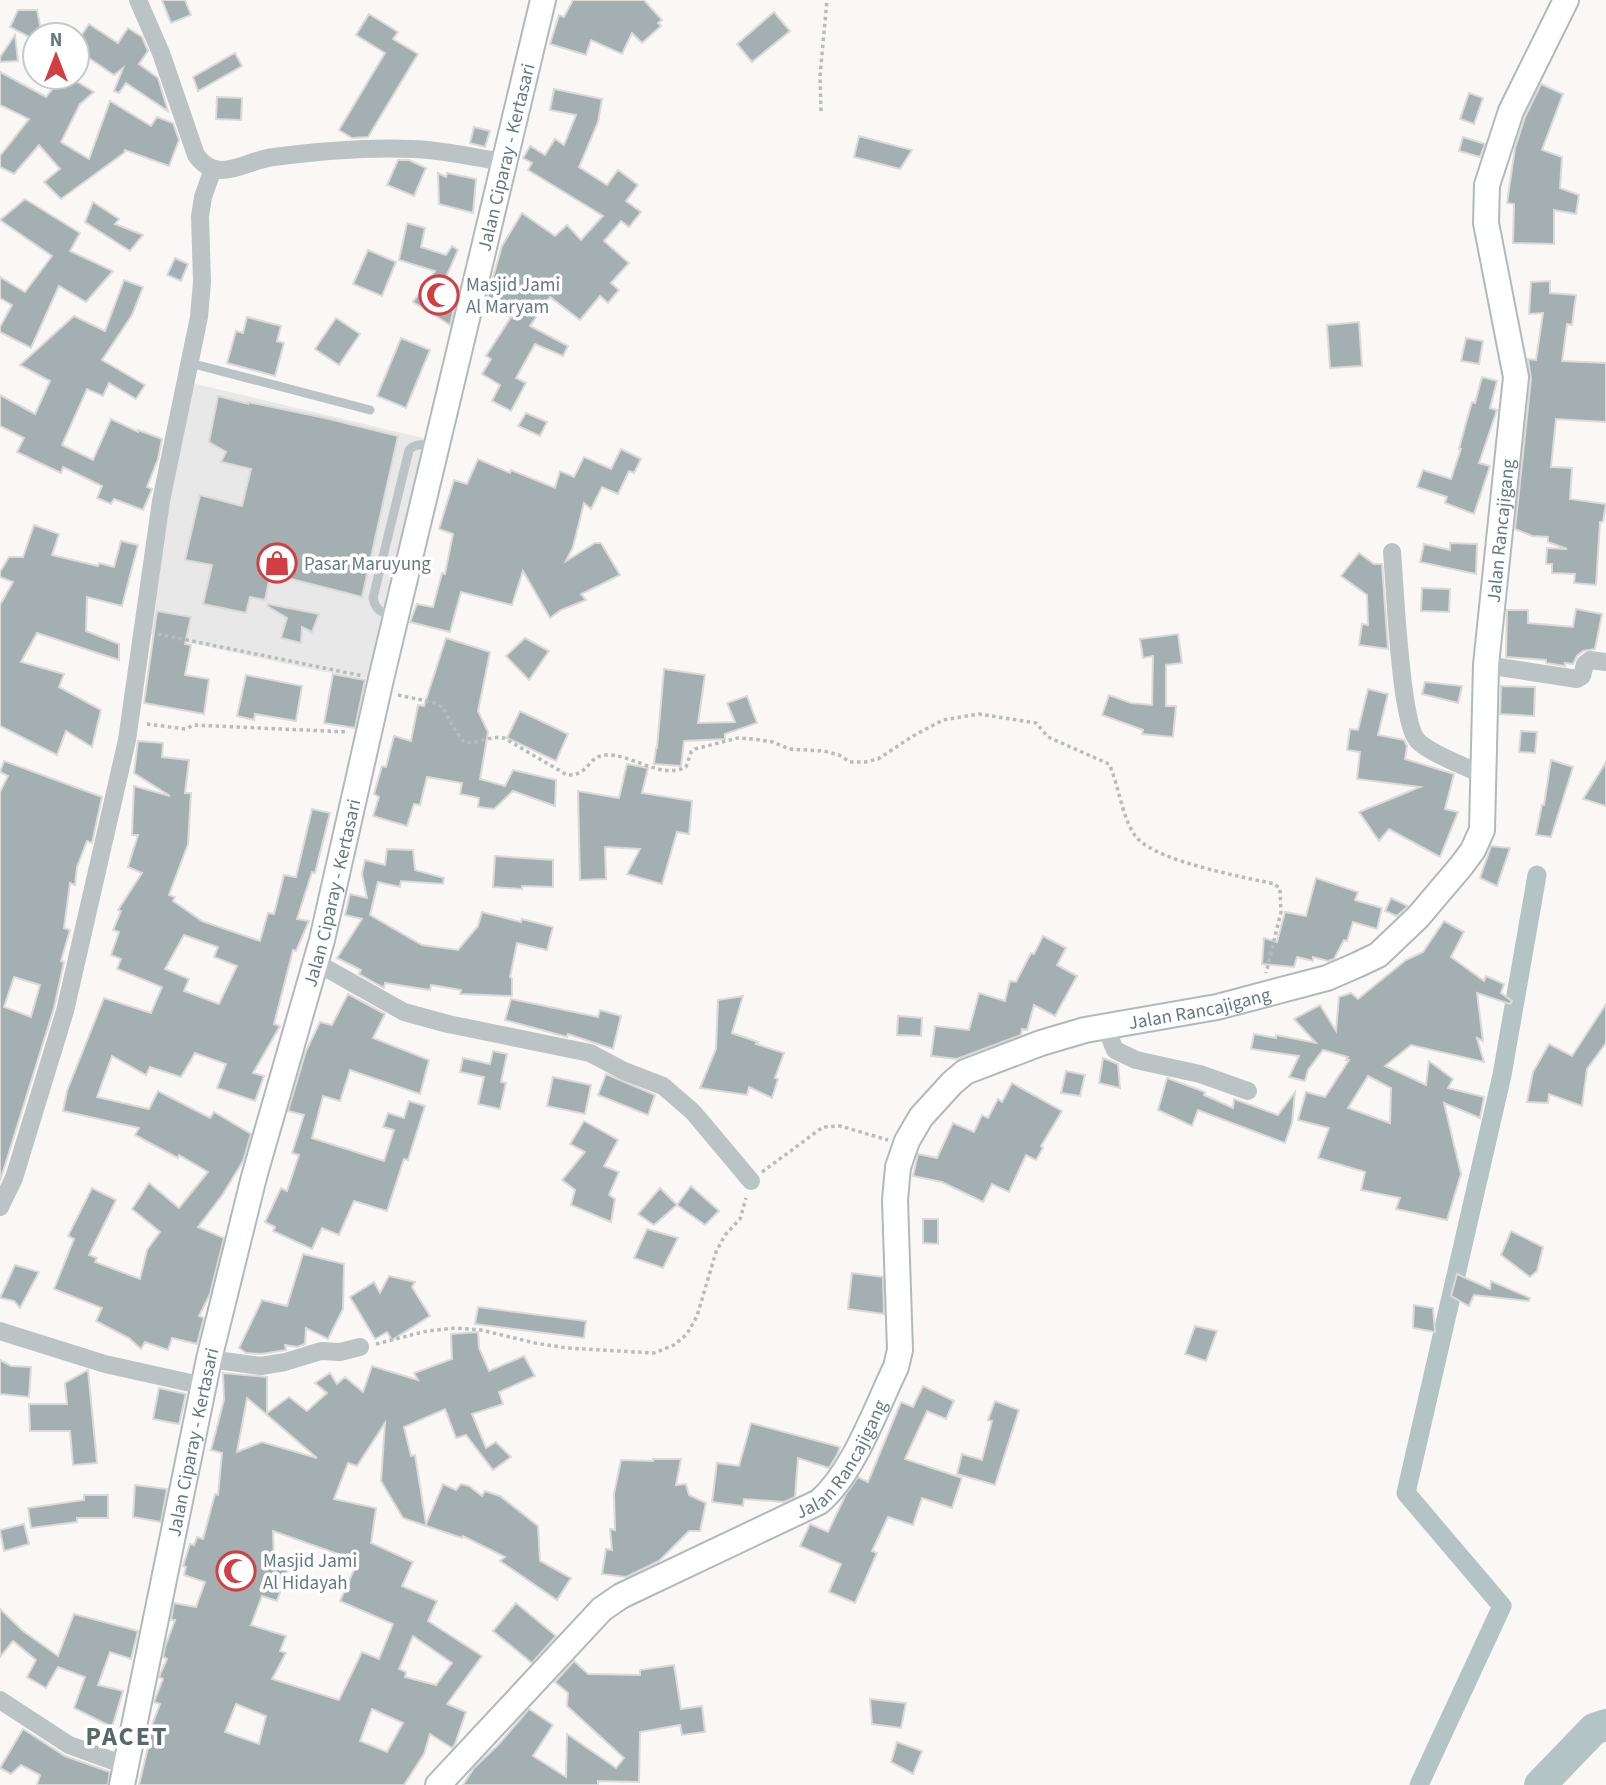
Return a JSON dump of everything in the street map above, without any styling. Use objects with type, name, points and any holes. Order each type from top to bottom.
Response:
[{"type":"main road","name":"Jalan Ciparay - Kertasari","points":[[125,1775],[209,1359],[257,1166],[317,963],[380,685],[543,0]]},
{"type":"main road","name":"Jalan Rancajigang","points":[[438,1785],[602,1608],[621,1596],[820,1502],[845,1473],[896,1367],[900,1350],[895,1200],[898,1167],[921,1117],[952,1083],[965,1072],[1026,1047],[1105,1026],[1217,1007],[1326,978],[1378,955],[1418,917],[1473,850],[1482,830],[1486,665],[1516,377],[1486,223],[1488,185],[1511,111],[1566,0]]},
{"type":"street","points":[[138,0],[161,53],[196,155],[202,164],[213,169],[225,170],[265,158],[331,150],[415,149],[503,162]]},
{"type":"street","points":[[0,1208],[14,1178],[65,1012],[131,721],[161,501],[190,363],[202,282],[200,216],[203,197],[213,169]]},
{"type":"street","points":[[1392,552],[1402,679],[1412,732],[1422,745],[1484,775]]},
{"type":"street","points":[[1486,665],[1577,678],[1582,676],[1585,664],[1590,660],[1606,662]]},
{"type":"street","points":[[317,963],[404,1012],[448,1024],[590,1053],[624,1071],[663,1086],[693,1112],[751,1181]]},
{"type":"street","points":[[1105,1026],[1115,1050],[1136,1060],[1200,1073],[1248,1091]]},
{"type":"street","points":[[0,1331],[106,1364],[204,1386]]},
{"type":"street","points":[[209,1359],[261,1366],[321,1351],[340,1352],[360,1347]]},
{"type":"street","points":[[0,1700],[69,1745],[125,1775]]},
{"type":"lane","points":[[190,363],[370,410]]},
{"type":"path","points":[[821,111],[820,76],[827,0]]},
{"type":"path","points":[[142,631],[380,685],[436,703],[443,708],[455,732],[464,741],[479,743],[494,737],[504,738],[567,775],[583,772],[596,758],[604,755],[648,766],[680,770],[686,767],[691,752],[695,749],[738,738],[774,741],[789,749],[824,751],[839,755],[850,762],[865,762],[878,759],[943,720],[979,714],[1036,723],[1048,737],[1109,764],[1128,819],[1138,839],[1180,861],[1275,884],[1280,889],[1280,912],[1262,995]]},
{"type":"path","points":[[131,721],[186,729],[193,726],[259,727],[369,735]]},
{"type":"path","points":[[360,1347],[427,1331],[455,1328],[481,1330],[567,1348],[653,1353],[674,1345],[687,1334],[697,1316],[716,1252],[725,1235],[740,1219],[751,1181],[823,1127],[840,1126],[906,1146]]},
{"type":"shaded area","name":"Pasar Maruyung","points":[[192,383],[427,439],[368,679],[144,633]]},
{"type":"building","points":[[162,0],[185,0],[191,15],[171,23]]},
{"type":"building","points":[[573,0],[644,0],[662,20],[658,23],[661,26],[642,43],[632,33],[622,54],[591,40],[586,55],[550,44],[559,15],[564,17]]},
{"type":"building","points":[[18,10],[37,10],[39,21],[21,21],[21,33],[10,27]]},
{"type":"building","points":[[774,12],[790,31],[752,62],[737,44]]},
{"type":"building","points":[[369,14],[398,32],[393,39],[418,54],[368,137],[352,138],[339,130],[385,53],[356,35]]},
{"type":"building","points":[[91,25],[118,43],[128,28],[142,37],[148,51],[139,64],[158,78],[168,111],[126,83],[119,93],[114,91],[123,68],[114,75],[91,59]]},
{"type":"building","points":[[15,35],[18,61],[0,62],[0,57]]},
{"type":"building","points":[[235,53],[242,66],[198,91],[193,77]]},
{"type":"building","points":[[0,72],[21,83],[21,91],[35,91],[46,97],[51,91],[94,92],[80,104],[61,142],[89,159],[110,101],[151,126],[157,117],[173,123],[179,140],[169,166],[125,150],[61,199],[44,182],[60,169],[39,145],[14,174],[0,167],[0,156],[29,119],[0,105]]},
{"type":"building","points":[[1541,84],[1563,94],[1542,150],[1562,157],[1560,188],[1579,195],[1576,214],[1554,210],[1554,244],[1513,243],[1514,204],[1507,203],[1515,148],[1525,117]]},
{"type":"building","points":[[554,89],[602,99],[598,122],[579,167],[607,185],[618,170],[638,185],[626,201],[641,212],[629,227],[621,221],[604,241],[629,263],[611,283],[619,290],[608,303],[600,296],[580,320],[550,297],[530,326],[568,346],[563,356],[535,344],[516,378],[526,383],[511,411],[492,401],[500,385],[482,374],[491,359],[486,356],[511,317],[494,312],[485,305],[502,246],[522,213],[555,236],[567,225],[581,240],[603,216],[528,170],[532,163],[523,158],[530,146],[545,155],[555,139],[564,145],[576,115],[550,110]]},
{"type":"building","points":[[1469,93],[1483,98],[1474,124],[1460,119]]},
{"type":"building","points":[[217,97],[242,98],[241,120],[216,119]]},
{"type":"building","points":[[474,127],[490,131],[485,147],[470,143]]},
{"type":"building","points":[[859,136],[912,150],[900,169],[854,157]]},
{"type":"building","points":[[1463,137],[1485,144],[1480,157],[1459,151]]},
{"type":"building","points":[[398,160],[409,160],[426,168],[414,196],[387,185]]},
{"type":"building","points":[[438,173],[446,177],[447,173],[476,179],[473,213],[439,204]]},
{"type":"building","points":[[25,199],[80,233],[70,251],[113,271],[86,302],[59,286],[31,348],[0,332],[12,305],[0,298],[0,277],[25,292],[52,256],[0,220]]},
{"type":"building","points":[[93,202],[119,219],[115,224],[143,235],[130,251],[85,222]]},
{"type":"building","points":[[407,223],[425,228],[421,247],[446,255],[452,246],[458,250],[445,279],[459,287],[450,325],[413,302],[435,271],[399,260]]},
{"type":"building","points":[[368,250],[396,262],[382,296],[353,284]]},
{"type":"building","points":[[175,258],[188,264],[181,281],[167,275]]},
{"type":"building","points":[[124,280],[143,287],[132,315],[102,360],[145,385],[136,399],[109,383],[103,396],[87,389],[62,445],[93,460],[111,419],[138,432],[162,439],[158,459],[147,487],[152,489],[143,510],[114,499],[111,504],[97,498],[102,486],[63,467],[61,473],[17,452],[24,438],[0,426],[0,395],[35,414],[50,381],[20,365],[74,316],[105,331]]},
{"type":"building","points":[[1550,281],[1550,293],[1576,295],[1572,325],[1567,324],[1562,361],[1606,363],[1606,422],[1556,419],[1551,467],[1572,468],[1570,499],[1606,504],[1603,522],[1600,522],[1596,585],[1574,583],[1575,574],[1552,573],[1552,564],[1546,564],[1547,548],[1567,549],[1548,542],[1548,537],[1532,536],[1515,529],[1531,379],[1528,359],[1536,360],[1543,313],[1529,314],[1531,282]]},
{"type":"building","points":[[247,317],[281,326],[277,341],[284,343],[275,376],[227,363],[236,331],[243,333]]},
{"type":"building","points":[[336,318],[360,334],[339,365],[315,349]]},
{"type":"building","points":[[1359,322],[1362,366],[1330,368],[1327,325]]},
{"type":"building","points":[[401,338],[430,350],[406,408],[377,396]]},
{"type":"building","points":[[1466,338],[1483,341],[1479,364],[1461,361]]},
{"type":"building","points":[[1482,377],[1497,381],[1490,408],[1497,410],[1479,463],[1490,466],[1474,514],[1445,503],[1447,497],[1417,487],[1423,470],[1451,479],[1472,402],[1475,403]]},
{"type":"building","points":[[218,396],[398,436],[362,597],[276,575],[270,576],[265,600],[250,597],[246,613],[203,604],[212,565],[185,560],[200,495],[242,506],[251,469],[221,462],[226,452],[209,442]]},
{"type":"building","points":[[526,413],[547,422],[540,436],[518,426]]},
{"type":"building","points":[[621,449],[641,459],[634,473],[629,471],[618,494],[602,487],[591,509],[584,503],[573,547],[566,561],[595,543],[601,543],[620,575],[581,594],[586,600],[561,610],[550,618],[523,571],[512,605],[461,592],[450,632],[410,622],[417,604],[433,607],[442,573],[445,574],[453,534],[439,529],[454,480],[467,484],[478,459],[555,488],[560,471],[574,477],[584,457],[611,469]]},
{"type":"building","points":[[34,525],[59,534],[52,555],[98,566],[99,563],[114,567],[121,541],[138,545],[122,606],[87,597],[86,631],[119,644],[119,660],[37,633],[21,662],[64,674],[59,687],[101,710],[92,747],[66,731],[57,755],[0,726],[0,605],[13,582],[0,577],[0,572],[9,557],[23,557]]},
{"type":"building","points":[[1450,543],[1477,544],[1476,574],[1420,562],[1424,544],[1450,550]]},
{"type":"building","points":[[1359,553],[1374,564],[1382,564],[1388,649],[1359,645],[1362,624],[1368,625],[1367,595],[1341,576]]},
{"type":"building","points":[[1422,588],[1450,589],[1449,612],[1421,611]]},
{"type":"building","points":[[268,604],[319,614],[312,632],[302,627],[301,643],[281,638],[287,618],[267,606]]},
{"type":"building","points":[[1576,609],[1602,614],[1595,649],[1583,651],[1573,664],[1565,663],[1565,666],[1546,663],[1546,660],[1506,657],[1507,610],[1528,610],[1528,623],[1573,627]]},
{"type":"building","points":[[157,611],[191,617],[185,644],[191,645],[185,675],[209,679],[204,714],[144,703]]},
{"type":"building","points":[[1178,634],[1182,663],[1166,665],[1166,706],[1176,706],[1173,737],[1142,734],[1143,730],[1102,715],[1109,695],[1131,703],[1152,705],[1153,656],[1143,658],[1140,639]]},
{"type":"building","points":[[446,638],[490,652],[478,711],[488,732],[480,779],[505,786],[513,770],[556,780],[555,806],[513,791],[494,809],[478,807],[479,798],[460,794],[462,783],[427,777],[420,805],[414,804],[407,826],[373,816],[379,797],[374,794],[382,766],[386,767],[394,736],[411,741],[418,705],[424,706]]},
{"type":"building","points":[[525,638],[549,651],[529,680],[506,656]]},
{"type":"building","points":[[664,669],[705,675],[698,723],[735,722],[727,703],[747,696],[757,723],[725,734],[725,739],[684,741],[681,766],[654,764]]},
{"type":"building","points":[[333,674],[365,680],[355,728],[324,723]]},
{"type":"building","points":[[246,675],[302,686],[296,721],[255,714],[254,720],[237,716]]},
{"type":"building","points":[[1425,682],[1462,686],[1458,703],[1422,694]]},
{"type":"building","points":[[1501,686],[1535,687],[1534,716],[1500,714]]},
{"type":"building","points":[[1368,689],[1388,694],[1378,735],[1404,740],[1407,746],[1405,759],[1454,774],[1445,809],[1458,812],[1440,857],[1389,829],[1379,841],[1359,812],[1420,787],[1357,779],[1360,752],[1347,750],[1350,729],[1358,730]]},
{"type":"building","points":[[520,711],[568,734],[556,761],[507,738]]},
{"type":"building","points":[[1521,731],[1537,732],[1535,753],[1519,752]]},
{"type":"building","points":[[138,741],[163,743],[162,757],[189,760],[185,793],[191,793],[188,844],[169,895],[175,897],[173,901],[202,921],[260,941],[268,913],[274,914],[284,875],[296,877],[312,809],[330,813],[315,873],[312,872],[297,919],[309,921],[296,951],[293,950],[274,1024],[280,1026],[253,1073],[264,1076],[255,1101],[217,1088],[226,1064],[195,1053],[181,1077],[150,1067],[146,1075],[112,1056],[97,1097],[149,1109],[158,1091],[210,1118],[214,1112],[251,1134],[243,1161],[198,1227],[224,1238],[210,1294],[199,1316],[204,1318],[197,1344],[172,1338],[168,1350],[145,1342],[141,1349],[129,1338],[96,1321],[102,1308],[54,1289],[74,1239],[68,1236],[92,1188],[116,1200],[89,1255],[97,1258],[95,1262],[140,1279],[147,1250],[160,1232],[132,1209],[149,1183],[179,1208],[208,1172],[135,1135],[139,1128],[63,1111],[67,1091],[104,998],[151,1013],[162,987],[117,969],[121,959],[111,955],[119,932],[113,930],[121,911],[118,910],[142,873],[128,867],[138,835],[132,835],[134,786],[170,796],[134,773]],"holes":[[[184,935],[218,947],[214,957],[237,966],[219,1004],[184,991],[189,979],[165,969]]]},
{"type":"building","points":[[1551,760],[1573,767],[1551,837],[1536,835]]},
{"type":"building","points":[[4,761],[102,797],[92,843],[87,841],[77,867],[75,885],[70,883],[64,928],[70,930],[61,961],[64,962],[54,1008],[0,1181],[0,792],[8,776],[0,772]],"holes":[[[14,977],[40,985],[31,1017],[4,1007]]]},
{"type":"building","points":[[1606,762],[1606,806],[1583,799]]},
{"type":"building","points":[[627,764],[648,768],[642,793],[692,801],[689,834],[677,832],[662,884],[627,874],[640,849],[605,847],[606,879],[580,880],[578,791],[619,798]]},
{"type":"building","points":[[1491,846],[1510,848],[1497,886],[1480,878]]},
{"type":"building","points":[[387,849],[413,850],[415,870],[444,878],[443,884],[401,881],[400,887],[378,882],[370,915],[422,945],[458,950],[478,926],[482,912],[553,927],[547,950],[517,943],[510,977],[512,996],[460,994],[461,990],[431,985],[430,990],[385,983],[384,988],[359,974],[361,970],[337,958],[362,919],[345,915],[350,894],[367,898],[362,874],[365,860],[385,865]]},
{"type":"building","points":[[495,856],[553,860],[553,887],[493,887]]},
{"type":"building","points":[[1316,878],[1358,892],[1355,900],[1382,908],[1377,929],[1353,922],[1347,941],[1344,940],[1334,959],[1328,961],[1297,957],[1294,967],[1262,964],[1264,938],[1277,942],[1285,912],[1306,916]]},
{"type":"building","points":[[1391,898],[1408,906],[1397,916],[1385,911]]},
{"type":"building","points":[[1444,921],[1464,932],[1451,957],[1484,981],[1486,976],[1504,984],[1501,993],[1512,1001],[1510,1004],[1477,993],[1483,1041],[1477,1038],[1484,1062],[1411,1045],[1385,1066],[1426,1085],[1429,1061],[1453,1079],[1448,1088],[1484,1097],[1480,1118],[1444,1103],[1461,1174],[1447,1220],[1396,1209],[1400,1198],[1361,1190],[1365,1172],[1318,1158],[1329,1128],[1298,1120],[1306,1092],[1325,1097],[1349,1060],[1346,1060],[1348,1057],[1323,1050],[1308,1070],[1305,1081],[1289,1077],[1299,1056],[1251,1049],[1254,1034],[1276,1038],[1276,1035],[1316,1043],[1294,1019],[1320,1005],[1336,1031],[1339,997],[1351,993],[1358,999],[1406,960],[1423,952]],"holes":[[[1368,1076],[1391,1088],[1390,1123],[1348,1108]]]},
{"type":"building","points":[[1043,936],[1066,948],[1057,965],[1077,976],[1055,1016],[1034,1005],[1027,1030],[1022,1029],[1021,1035],[957,1059],[931,1056],[935,1026],[969,1030],[979,993],[1005,1001],[1010,981],[1016,982]]},
{"type":"building","points":[[348,994],[385,1014],[373,1038],[429,1060],[420,1094],[350,1070],[340,1101],[323,1096],[312,1138],[384,1161],[394,1130],[383,1127],[388,1113],[404,1118],[409,1101],[425,1106],[408,1160],[404,1159],[387,1211],[354,1201],[339,1235],[322,1228],[312,1249],[273,1231],[275,1227],[265,1222],[281,1188],[287,1191],[299,1155],[292,1153],[304,1115],[288,1111],[306,1051],[320,1022],[332,1025]]},
{"type":"building","points":[[743,996],[732,1033],[784,1053],[775,1078],[778,1079],[772,1098],[749,1087],[747,1095],[700,1088],[716,1049],[718,1000]]},
{"type":"building","points":[[511,999],[598,1017],[600,1010],[621,1016],[613,1049],[568,1034],[567,1037],[505,1020]]},
{"type":"building","points":[[1606,1004],[1606,1043],[1587,1069],[1582,1106],[1549,1094],[1548,1103],[1527,1102],[1533,1072],[1549,1044],[1572,1056]]},
{"type":"building","points":[[898,1016],[922,1018],[921,1036],[897,1035]]},
{"type":"building","points":[[493,1051],[507,1054],[501,1082],[506,1083],[500,1109],[478,1104],[484,1077],[460,1072],[463,1058],[490,1064]]},
{"type":"building","points":[[1103,1058],[1118,1064],[1120,1088],[1099,1083]]},
{"type":"building","points":[[1066,1071],[1085,1075],[1080,1096],[1061,1093]]},
{"type":"building","points":[[606,1074],[655,1095],[648,1115],[598,1095]]},
{"type":"building","points":[[553,1077],[591,1085],[585,1114],[547,1106]]},
{"type":"building","points":[[1167,1078],[1205,1092],[1204,1095],[1233,1108],[1234,1099],[1278,1115],[1295,1092],[1292,1123],[1285,1143],[1198,1110],[1192,1126],[1158,1110]]},
{"type":"building","points":[[1012,1083],[1062,1111],[1041,1146],[1043,1148],[1036,1160],[1026,1155],[1009,1192],[992,1184],[983,1202],[942,1182],[913,1176],[918,1154],[937,1158],[953,1123],[974,1132],[982,1115],[988,1118],[998,1099],[1002,1102]]},
{"type":"building","points":[[584,1121],[618,1140],[604,1166],[619,1172],[609,1195],[615,1199],[611,1222],[571,1205],[575,1190],[562,1180],[585,1152],[570,1144]]},
{"type":"building","points":[[691,1186],[719,1211],[705,1225],[677,1205]]},
{"type":"building","points":[[660,1188],[677,1205],[654,1225],[638,1214]]},
{"type":"building","points":[[923,1219],[938,1219],[938,1244],[923,1243]]},
{"type":"building","points":[[647,1229],[678,1238],[663,1268],[634,1258]]},
{"type":"building","points":[[1511,1231],[1543,1247],[1537,1271],[1530,1277],[1501,1255]]},
{"type":"building","points":[[303,1254],[344,1264],[343,1309],[328,1339],[306,1328],[305,1344],[297,1347],[285,1345],[286,1350],[261,1354],[246,1353],[239,1348],[262,1300],[287,1306]]},
{"type":"building","points":[[15,1265],[39,1272],[20,1308],[14,1301],[0,1298]]},
{"type":"building","points":[[852,1273],[883,1277],[884,1314],[848,1309]]},
{"type":"building","points":[[1457,1274],[1490,1289],[1491,1281],[1530,1298],[1529,1301],[1474,1295],[1469,1306],[1451,1296]]},
{"type":"building","points":[[389,1276],[415,1282],[412,1287],[430,1316],[392,1340],[387,1332],[375,1339],[350,1297],[374,1282],[380,1293]]},
{"type":"building","points":[[1414,1305],[1433,1308],[1435,1332],[1413,1328]]},
{"type":"building","points":[[478,1307],[586,1321],[584,1338],[475,1324]]},
{"type":"building","points":[[1195,1326],[1217,1331],[1206,1361],[1185,1354]]},
{"type":"building","points":[[478,1332],[479,1348],[489,1371],[524,1356],[535,1376],[499,1392],[503,1404],[472,1414],[486,1448],[496,1442],[511,1457],[493,1470],[466,1435],[456,1438],[445,1409],[404,1427],[411,1456],[415,1455],[426,1524],[443,1484],[456,1490],[461,1484],[469,1486],[482,1496],[485,1491],[500,1496],[538,1526],[540,1561],[571,1578],[557,1600],[500,1561],[505,1557],[463,1536],[462,1538],[403,1518],[381,1481],[385,1423],[357,1466],[348,1463],[334,1499],[376,1508],[371,1543],[413,1562],[402,1586],[437,1601],[428,1621],[482,1656],[447,1704],[466,1712],[455,1744],[452,1748],[430,1734],[424,1754],[404,1785],[139,1785],[150,1739],[147,1738],[160,1704],[154,1702],[163,1679],[159,1677],[167,1659],[163,1657],[165,1647],[175,1620],[171,1620],[174,1603],[196,1607],[205,1582],[184,1575],[186,1567],[183,1566],[190,1544],[194,1545],[197,1537],[203,1539],[215,1494],[218,1495],[222,1453],[211,1450],[224,1400],[223,1373],[267,1377],[267,1413],[289,1397],[307,1411],[327,1393],[315,1383],[330,1373],[337,1384],[345,1377],[363,1392],[372,1366],[418,1380],[414,1373],[452,1359],[451,1334]],"holes":[[[247,1398],[317,1458],[262,1442],[237,1452]],[[273,1531],[358,1561],[340,1601],[393,1624],[379,1659],[362,1652],[339,1700],[272,1679],[286,1653],[280,1651],[286,1636],[251,1625],[262,1596],[277,1601],[289,1566],[274,1562]],[[413,1636],[452,1663],[436,1685],[405,1677],[406,1672],[399,1669]],[[236,1704],[266,1716],[259,1744],[225,1732]],[[372,1709],[403,1723],[387,1752],[360,1741]]]},
{"type":"building","points":[[0,1360],[11,1366],[31,1367],[29,1397],[0,1394]]},
{"type":"building","points":[[88,1370],[97,1463],[73,1465],[70,1431],[30,1431],[29,1404],[67,1404],[65,1383]]},
{"type":"building","points":[[923,1386],[954,1401],[946,1419],[927,1411],[905,1459],[962,1478],[952,1508],[922,1498],[913,1525],[888,1517],[872,1551],[877,1553],[855,1603],[829,1592],[841,1564],[800,1546],[810,1524],[828,1532],[846,1494],[858,1477],[868,1482],[901,1402],[913,1407]]},
{"type":"building","points":[[159,1388],[186,1394],[179,1424],[153,1419]]},
{"type":"building","points":[[995,1401],[1019,1410],[995,1485],[957,1474],[962,1454],[982,1460],[992,1421],[988,1420]]},
{"type":"building","points":[[751,1423],[840,1447],[829,1468],[798,1458],[795,1497],[784,1502],[744,1499],[743,1506],[712,1502],[717,1463],[739,1466]]},
{"type":"building","points":[[681,1459],[676,1485],[686,1484],[689,1495],[706,1503],[700,1531],[689,1531],[659,1561],[626,1577],[602,1574],[606,1549],[612,1550],[610,1529],[615,1530],[614,1494],[621,1460]]},
{"type":"building","points":[[135,1485],[167,1489],[161,1522],[133,1517]]},
{"type":"building","points":[[84,1495],[108,1495],[108,1518],[77,1518],[77,1522],[31,1528],[28,1508],[84,1500]]},
{"type":"building","points":[[24,1524],[29,1544],[4,1551],[0,1530]]},
{"type":"building","points":[[516,1603],[556,1636],[532,1663],[493,1631]]},
{"type":"building","points":[[0,1609],[23,1631],[58,1656],[74,1614],[138,1631],[131,1659],[110,1652],[98,1685],[123,1691],[112,1727],[74,1708],[85,1677],[58,1667],[46,1688],[27,1677],[36,1660],[13,1641],[0,1657]]},
{"type":"building","points":[[574,1661],[588,1674],[640,1675],[640,1670],[674,1665],[681,1709],[702,1706],[705,1732],[682,1735],[680,1725],[640,1732],[639,1782],[598,1781],[598,1785],[463,1785],[474,1768],[529,1709],[553,1725],[533,1756],[566,1777],[567,1734],[616,1768],[624,1758],[567,1706],[568,1693],[555,1682]]},
{"type":"building","points":[[870,1699],[906,1703],[901,1728],[872,1724]]},
{"type":"building","points":[[23,1729],[65,1756],[110,1772],[108,1785],[37,1785],[40,1775],[21,1765],[11,1774],[0,1768]]},
{"type":"building","points":[[897,1742],[922,1751],[913,1774],[891,1762]]},
{"type":"waterway","points":[[1419,1785],[1502,1606],[1406,1493],[1502,1075],[1537,875]]},
{"type":"waterway","points":[[1540,1785],[1594,1729],[1606,1725]]},
{"type":"place","name":"Masjid Jami Al Maryam","points":[[439,295]]},
{"type":"place","name":"Pasar Maruyung","points":[[277,563]]},
{"type":"place","name":"Masjid Jami Al Hidayah","points":[[236,1571]]},
{"type":"district","name":"PACET","points":[[127,1736]]}]
